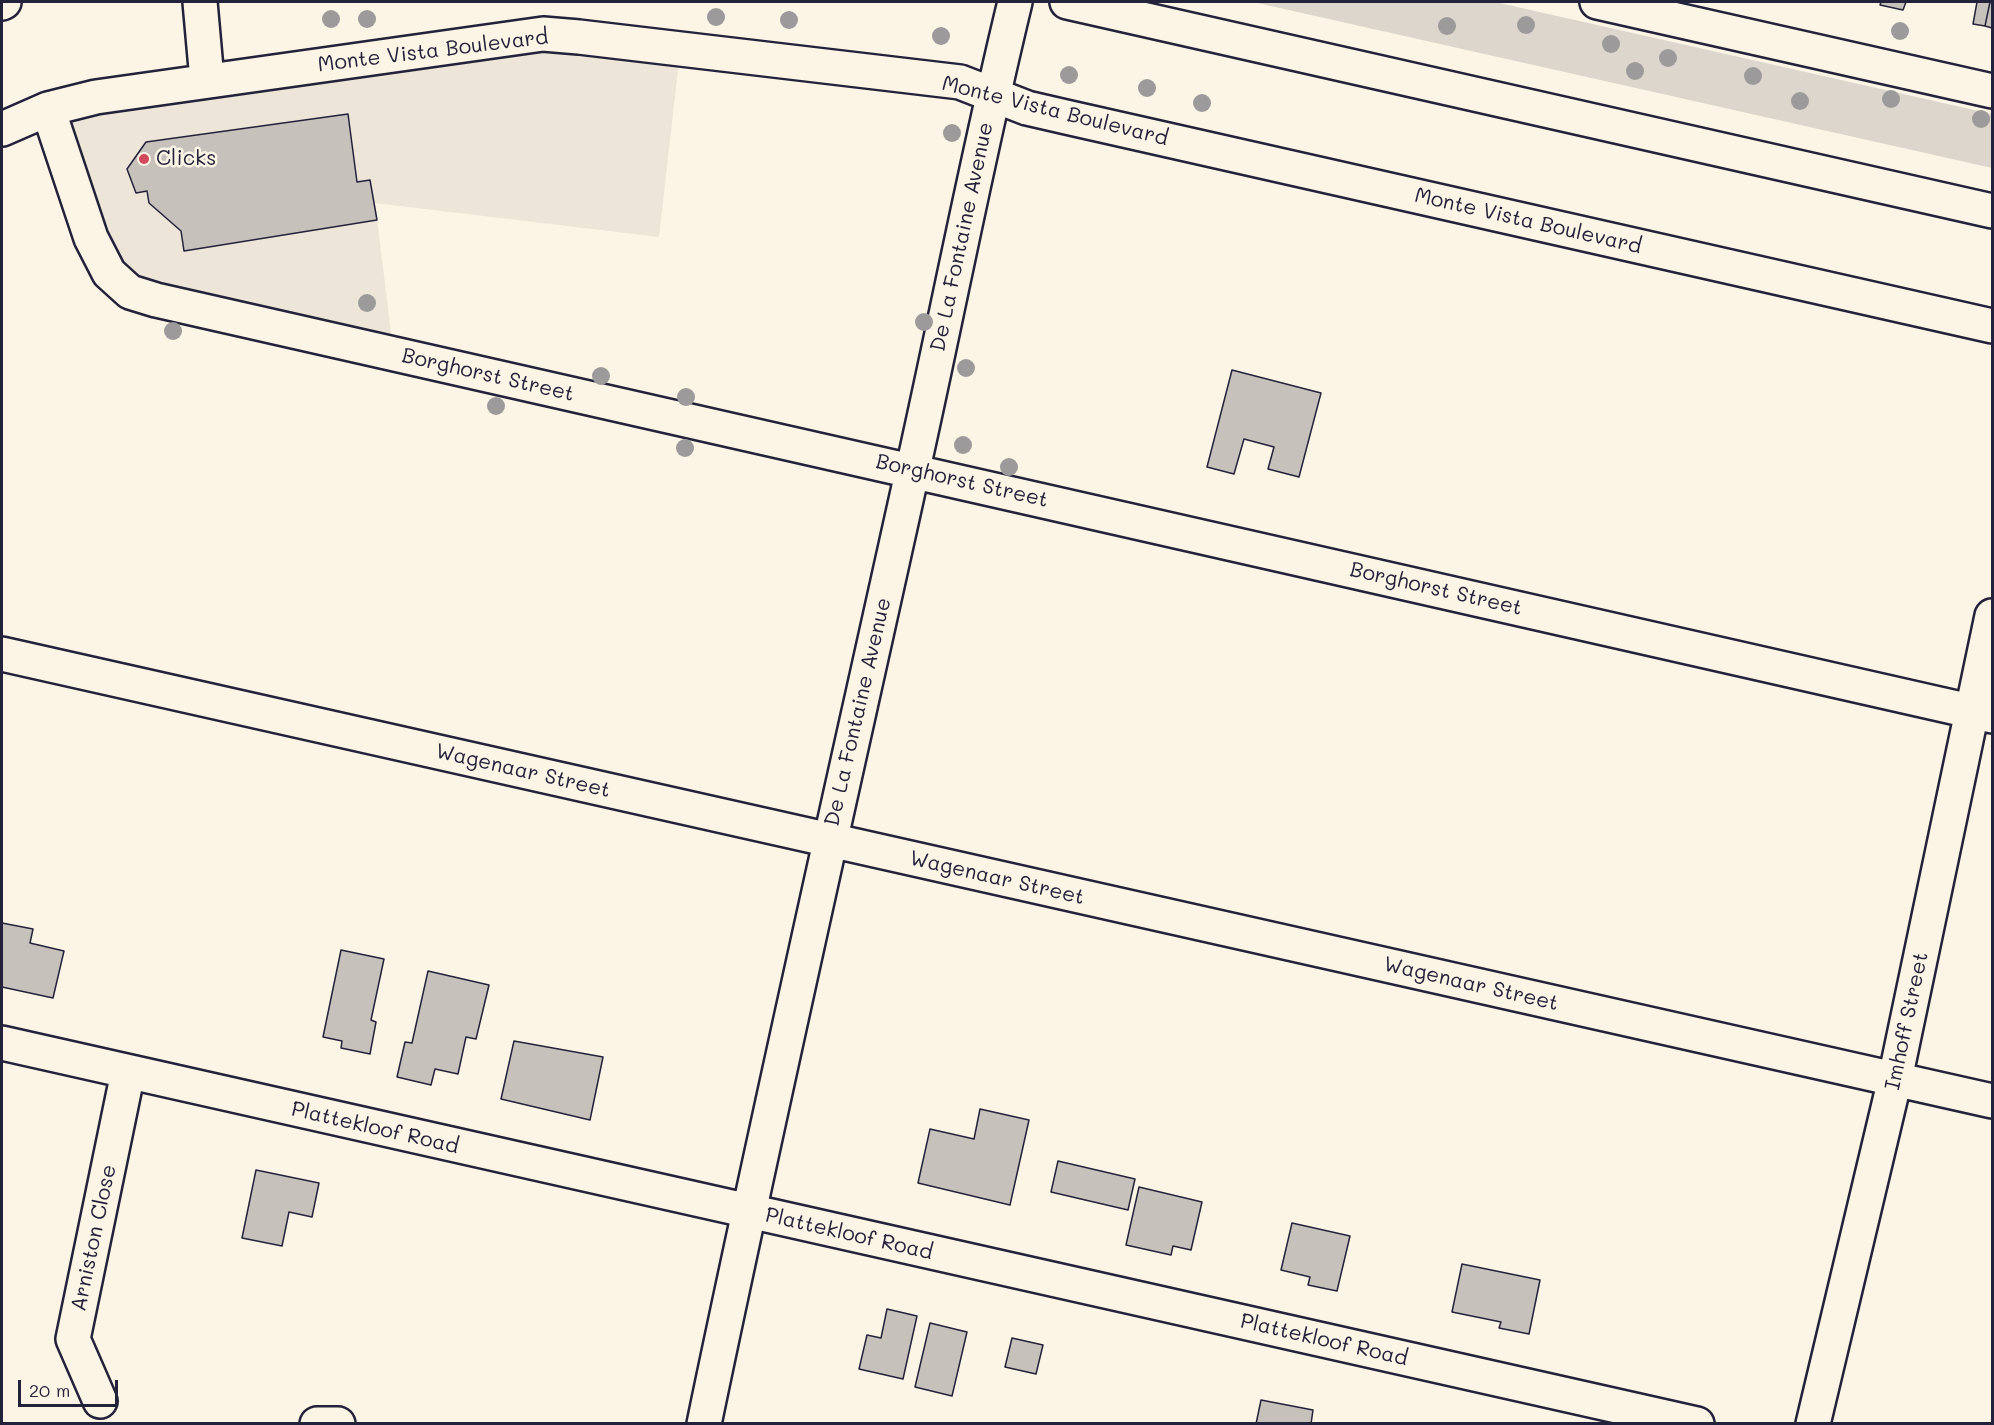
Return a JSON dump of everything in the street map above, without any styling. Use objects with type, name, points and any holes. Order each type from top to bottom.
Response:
[{"type":"street","points":[[201,2],[207,80]]},
{"type":"street","name":"De La Fontaine Avenue","points":[[704,1424],[829,840],[913,470],[993,93],[1015,2]]},
{"type":"street","points":[[1067,2],[1992,211]]},
{"type":"street","points":[[1597,2],[1992,91]]},
{"type":"street","name":"Monte Vista Boulevard","points":[[2,129],[48,109],[96,97],[543,34],[960,82],[1028,108],[1066,117],[1992,326]]},
{"type":"street","name":"Borghorst Street","points":[[48,109],[91,238],[109,273],[130,292],[168,303],[1982,713]]},
{"type":"street","name":"Imhoff Street","points":[[1813,1424],[1982,713],[1992,616]]},
{"type":"street","name":"Wagenaar Street","points":[[2,654],[1992,1101]]},
{"type":"street","name":"Plattekloof Road","points":[[2,1043],[1698,1424]]},
{"type":"street","name":"Arniston Close","points":[[100,1401],[73,1339],[128,1072]]},
{"type":"street","points":[[317,1424],[338,1424]]},
{"type":"shaded area","points":[[1253,2],[1495,2],[1992,114],[1992,168]]},
{"type":"shaded area","points":[[543,36],[680,52],[659,237],[375,203],[393,349],[131,291],[50,110]]},
{"type":"building","points":[[1881,2],[1906,2],[1903,10],[1880,5]]},
{"type":"building","points":[[1977,2],[1990,2],[1985,26],[1973,24]]},
{"type":"building","points":[[1990,2],[1992,2],[1992,28],[1985,26]]},
{"type":"building","points":[[348,114],[357,182],[370,180],[377,220],[184,251],[181,231],[149,203],[147,191],[136,193],[127,169],[146,142]]},
{"type":"building","points":[[1232,370],[1321,393],[1299,477],[1268,469],[1274,447],[1244,439],[1234,474],[1207,467]]},
{"type":"building","points":[[2,923],[33,929],[30,943],[64,951],[53,998],[2,987]]},
{"type":"building","points":[[341,950],[384,959],[371,1020],[376,1022],[370,1054],[341,1048],[342,1041],[323,1037]]},
{"type":"building","points":[[428,971],[489,985],[476,1039],[466,1037],[458,1074],[435,1069],[431,1085],[397,1077],[405,1042],[412,1043]]},
{"type":"building","points":[[514,1041],[603,1057],[590,1120],[501,1099]]},
{"type":"building","points":[[980,1109],[1029,1120],[1010,1205],[918,1183],[930,1129],[974,1139]]},
{"type":"building","points":[[1058,1161],[1135,1179],[1128,1210],[1051,1192]]},
{"type":"building","points":[[256,1170],[319,1183],[312,1217],[289,1212],[282,1246],[242,1238]]},
{"type":"building","points":[[1139,1187],[1202,1202],[1191,1250],[1173,1246],[1171,1255],[1126,1245]]},
{"type":"building","points":[[1292,1223],[1350,1236],[1337,1291],[1308,1285],[1310,1277],[1281,1270]]},
{"type":"building","points":[[1462,1264],[1540,1280],[1529,1334],[1499,1328],[1501,1322],[1452,1312]]},
{"type":"building","points":[[887,1309],[917,1316],[903,1379],[859,1369],[867,1335],[881,1338]]},
{"type":"building","points":[[930,1323],[967,1332],[952,1396],[915,1387]]},
{"type":"building","points":[[1012,1338],[1043,1345],[1036,1374],[1005,1367]]},
{"type":"building","points":[[1261,1400],[1313,1410],[1311,1424],[1256,1424]]},
{"type":"place","name":"Clicks","points":[[144,159]]}]
